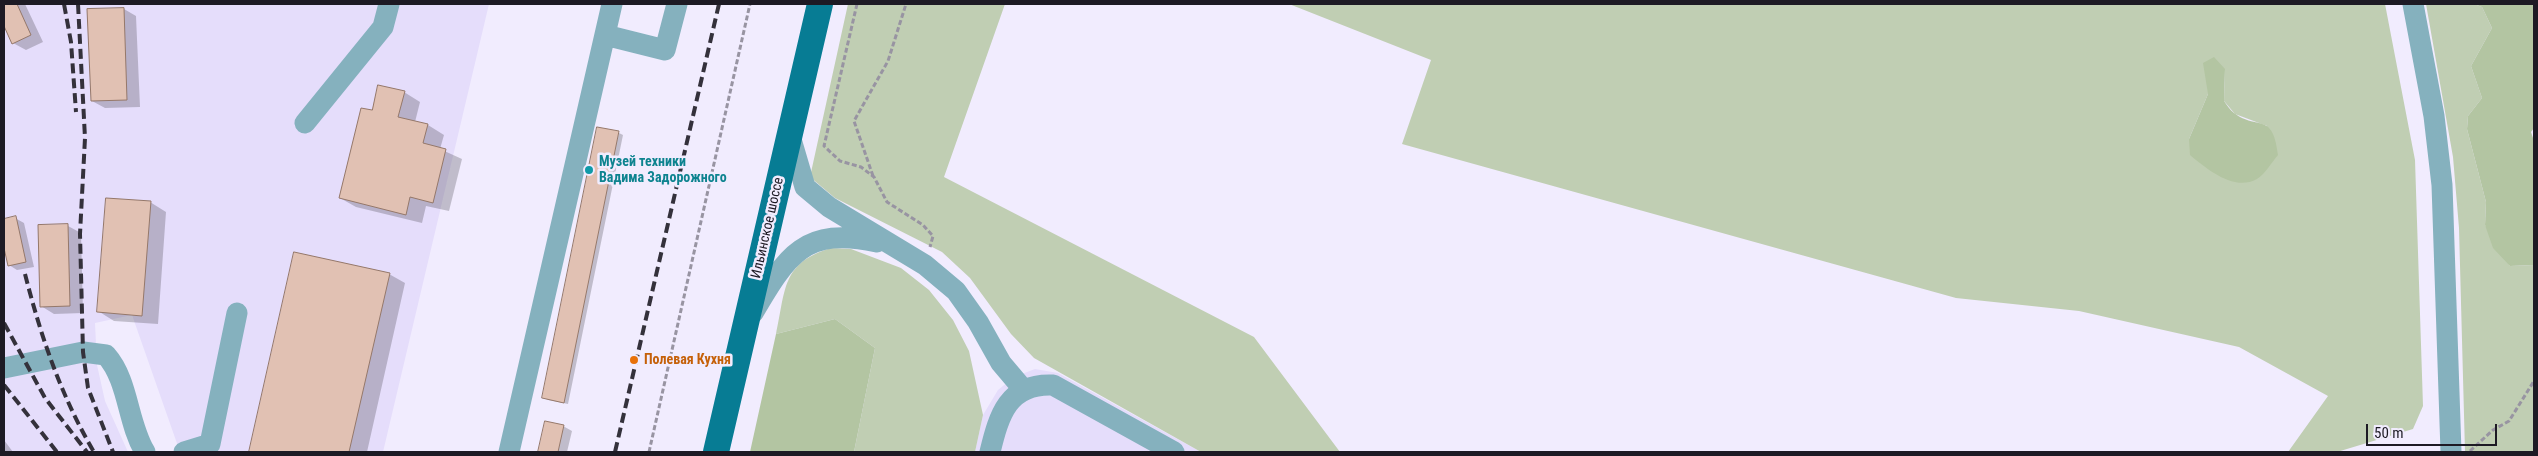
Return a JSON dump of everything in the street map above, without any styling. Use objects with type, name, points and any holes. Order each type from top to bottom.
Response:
[{"type":"main road","name":"Ильинское шоссе","points":[[716,452],[820,4]]},
{"type":"street","points":[[305,123],[383,27],[389,4]]},
{"type":"street","points":[[509,452],[612,4]]},
{"type":"street","points":[[605,35],[665,50],[677,4]]},
{"type":"street","points":[[2413,4],[2434,116],[2442,185],[2452,452]]},
{"type":"street","points":[[790,136],[805,188],[829,207],[925,265],[956,291],[978,322],[1001,363],[1023,389]]},
{"type":"street","points":[[745,326],[789,258],[803,247],[819,239],[836,236],[853,236],[889,244]]},
{"type":"street","points":[[184,452],[210,444],[237,313]]},
{"type":"street","points":[[4,368],[83,352],[106,355],[117,367],[136,438],[145,452]]},
{"type":"street","points":[[990,452],[998,422],[1010,401],[1023,389],[1036,385],[1053,385],[1174,452]]},
{"type":"path","points":[[649,452],[750,4]]},
{"type":"path","points":[[857,4],[824,146],[840,161],[861,167],[874,177]]},
{"type":"path","points":[[906,4],[888,61],[854,121],[874,177],[887,202],[923,226],[933,236],[925,265]]},
{"type":"path","points":[[2468,452],[2492,430],[2509,422],[2534,381]]},
{"type":"shaded area","points":[[4,4],[489,4],[383,452],[180,452],[132,315],[95,323],[97,365],[105,401],[128,452],[4,452]]},
{"type":"shaded area","points":[[1035,369],[1058,373],[1201,452],[975,452],[983,415],[998,390],[1014,377]]},
{"type":"green space","points":[[848,4],[1005,4],[944,177],[1254,337],[1340,452],[1201,452],[1034,358],[1011,334],[970,278],[942,252],[835,198],[810,177]]},
{"type":"green space","points":[[1289,4],[2385,4],[2415,160],[2423,406],[2413,429],[2337,452],[2288,452],[2328,396],[2239,347],[2079,311],[1956,298],[1402,144],[1431,60]],"holes":[[[2225,69],[2224,101],[2235,114],[2267,126],[2189,139],[2208,94]]]},
{"type":"green space","points":[[2426,4],[2474,4],[2482,7],[2492,28],[2471,66],[2482,98],[2468,116],[2467,129],[2486,202],[2485,225],[2510,266],[2534,265],[2534,452],[2465,452],[2459,228],[2453,157]]},
{"type":"green space","points":[[2474,4],[2534,4],[2534,128],[2531,132],[2534,141],[2534,265],[2510,266],[2493,248],[2485,225],[2486,202],[2467,129],[2468,116],[2482,98],[2471,66],[2492,28],[2482,7]]},
{"type":"green space","points":[[2214,57],[2225,69],[2224,101],[2227,106],[2243,118],[2268,127],[2276,141],[2278,155],[2260,177],[2248,182],[2239,183],[2221,177],[2190,155],[2189,139],[2208,94],[2203,63]]},
{"type":"green space","points":[[831,248],[851,249],[901,268],[929,290],[953,320],[969,351],[983,415],[975,452],[854,452],[875,348],[835,319],[776,334],[788,280],[794,270],[815,254]]},
{"type":"green space","points":[[835,319],[875,348],[854,452],[750,452],[776,334]]},
{"type":"building","points":[[4,4],[17,4],[31,35],[12,44],[4,26]]},
{"type":"building","points":[[124,8],[127,100],[91,101],[87,9]]},
{"type":"building","points":[[378,85],[405,91],[398,117],[428,124],[423,143],[446,149],[433,203],[410,197],[406,215],[339,198],[361,108],[372,110]]},
{"type":"building","points":[[597,127],[619,131],[564,403],[542,398]]},
{"type":"building","points":[[106,198],[151,201],[142,316],[97,312]]},
{"type":"building","points":[[16,216],[26,262],[8,266],[4,248],[4,219]]},
{"type":"building","points":[[68,224],[70,306],[40,307],[38,225]]},
{"type":"building","points":[[294,252],[390,273],[349,452],[249,452]]},
{"type":"building","points":[[545,421],[564,425],[558,452],[538,452]]},
{"type":"railway","points":[[64,4],[71,42],[76,112]]},
{"type":"railway","points":[[78,4],[85,138],[80,234],[83,352],[88,388],[113,452]]},
{"type":"railway","points":[[615,452],[719,4]]},
{"type":"railway","points":[[25,274],[53,366],[82,431],[94,452]]},
{"type":"railway","points":[[4,323],[45,398],[87,452]]},
{"type":"railway","points":[[4,385],[57,452]]},
{"type":"place","name":"Музей техники Вадима Задорожного","points":[[589,170]]},
{"type":"place","name":"Полевая Кухня","points":[[634,360]]}]
